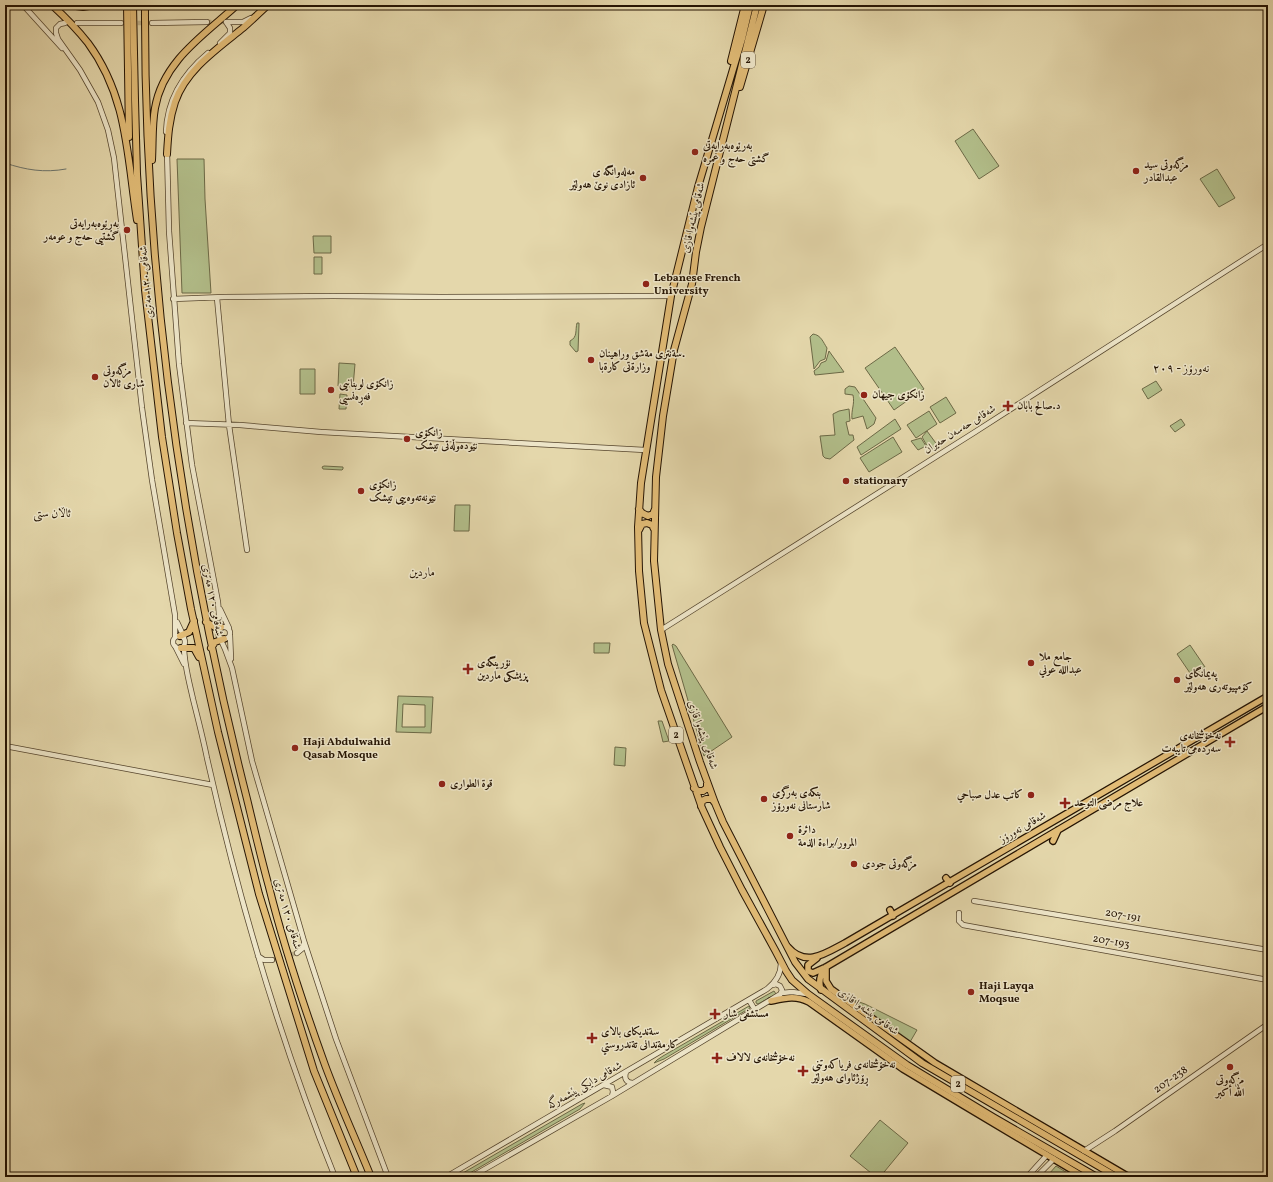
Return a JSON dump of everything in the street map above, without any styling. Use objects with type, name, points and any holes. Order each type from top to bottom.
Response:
[{"type":"highway","points":[[52,5],[88,43],[107,75],[117,100],[123,124],[131,177]]},
{"type":"highway","points":[[69,5],[83,7],[95,5]]},
{"type":"highway","points":[[127,5],[128,113],[131,177],[133,199],[142,245]]},
{"type":"highway","name":"شەقامی ١٢٠ مەتری","points":[[133,5],[134,100],[142,245],[152,358],[162,437],[177,533],[194,622],[218,732],[259,894],[314,1071],[357,1177]]},
{"type":"highway","name":"شەقامی ١٢٠ مەتری","points":[[145,5],[148,145],[161,332],[186,513],[211,648],[267,882],[296,977],[326,1066],[371,1177]]},
{"type":"highway","points":[[200,38],[231,5]]},
{"type":"highway","points":[[152,215],[153,130],[158,97],[166,76],[170,69],[190,46],[237,5]]},
{"type":"highway","name":"شەقامی پێشەوا قازی","points":[[719,113],[745,5]]},
{"type":"highway","name":"شەقامی پێشەوا قازی","points":[[750,5],[742,39],[698,187],[671,296],[645,450],[639,507],[639,567],[644,623],[661,690],[702,808],[720,847],[776,950],[781,963],[792,980],[816,1003],[965,1103],[1052,1154],[1097,1177]]},
{"type":"highway","name":"شەقامی پێشەوا قازی","points":[[757,5],[702,226],[696,252],[692,284],[673,357],[657,466],[654,562],[662,630],[668,664],[707,781],[723,822],[786,945],[801,971],[821,990],[922,1063],[1056,1137],[1115,1176]]},
{"type":"highway","name":"شەقامی پێشەوا قازی","points":[[730,115],[737,99],[764,5]]},
{"type":"highway","points":[[167,154],[168,130],[171,114],[175,101],[185,82],[192,72],[267,6]]},
{"type":"highway","points":[[639,507],[642,513],[646,516],[653,514],[655,509]]},
{"type":"highway","points":[[638,532],[640,526],[645,523],[652,525],[654,530]]},
{"type":"highway","points":[[180,636],[189,632],[194,622]]},
{"type":"highway","points":[[206,622],[220,633],[211,648]]},
{"type":"highway","points":[[183,647],[192,647],[195,649],[203,665]]},
{"type":"highway","points":[[694,787],[696,791],[703,791],[707,787],[707,781]]},
{"type":"highway","points":[[702,808],[702,802],[706,798],[712,799],[715,803]]},
{"type":"highway","points":[[890,1040],[894,1034]]},
{"type":"main road","name":"شەقامی نەورۆز","points":[[1268,696],[1124,781],[1047,822],[892,913],[808,964],[808,971],[813,973],[826,967],[1268,706]]},
{"type":"main road","points":[[1197,748],[1206,749]]},
{"type":"main road","points":[[1124,781],[1123,785],[1127,788]]},
{"type":"main road","points":[[1116,785],[1121,787],[1121,792]]},
{"type":"main road","points":[[1053,841],[1058,830]]},
{"type":"main road","points":[[935,902],[942,904]]},
{"type":"main road","points":[[786,945],[794,953],[803,957],[819,957]]},
{"type":"main road","points":[[821,990],[819,979],[826,967]]},
{"type":"main road","points":[[826,967],[826,981],[831,989],[935,1063],[1056,1137],[1129,1177]]},
{"type":"main road","points":[[771,1001],[797,997],[816,1003]]},
{"type":"main road","points":[[1052,1154],[1084,1177]]},
{"type":"street","points":[[23,5],[76,63]]},
{"type":"street","points":[[267,6],[246,21],[226,22],[230,28],[230,34],[192,68],[183,80],[170,107],[167,122],[168,212],[173,299],[179,364],[186,423],[199,506],[218,602],[220,633],[232,668],[252,761],[304,941],[336,1039],[388,1177]]},
{"type":"street","points":[[152,23],[207,22]]},
{"type":"street","points":[[65,23],[60,24],[56,28],[56,36],[85,77],[101,110],[108,130],[114,158],[142,408],[152,480],[174,615],[180,636],[186,641],[183,647],[186,667],[213,785],[257,954],[309,1113],[335,1177]]},
{"type":"street","points":[[77,23],[121,23]]},
{"type":"street","name":"شەقامی حەسەن حەیران","points":[[662,630],[1268,244]]},
{"type":"street","points":[[173,299],[671,296]]},
{"type":"street","points":[[218,298],[229,424],[247,550]]},
{"type":"street","points":[[186,423],[229,424],[313,430],[321,429],[645,450]]},
{"type":"street","points":[[238,484],[244,487]]},
{"type":"street","points":[[218,602],[229,628],[232,668]]},
{"type":"street","points":[[174,615],[180,636]]},
{"type":"street","points":[[220,633],[225,626],[229,628]]},
{"type":"street","points":[[220,633],[228,638],[230,634]]},
{"type":"street","points":[[180,636],[173,641],[186,667]]},
{"type":"street","points":[[175,646],[178,648],[183,647]]},
{"type":"street","points":[[5,746],[213,785]]},
{"type":"street","name":"207-191","points":[[974,901],[1268,950]]},
{"type":"street","name":"207-193","points":[[959,913],[959,920],[963,925],[1268,980]]},
{"type":"street","points":[[297,953],[303,948],[304,941]]},
{"type":"street","points":[[257,954],[264,960],[272,960]]},
{"type":"street","points":[[772,985],[779,974],[781,963]]},
{"type":"street","points":[[772,985],[777,984],[781,987],[782,990],[780,995]]},
{"type":"street","name":"شەقامی دایکی پێشمەرگە","points":[[446,1177],[749,1000],[772,985]]},
{"type":"street","name":"شەقامی دایکی پێشمەرگە","points":[[471,1177],[612,1096],[780,995],[792,992],[808,994]]},
{"type":"street","points":[[749,1000],[755,1010]]},
{"type":"street","name":"207-238","points":[[1084,1151],[1268,1024]]},
{"type":"street","points":[[626,1072],[626,1080],[630,1083],[634,1083]]},
{"type":"street","points":[[604,1085],[612,1087],[612,1096]]},
{"type":"street","points":[[1027,1177],[1052,1154]]},
{"type":"street","points":[[1036,1177],[1052,1154]]},
{"type":"green space","points":[[973,129],[999,166],[979,179],[955,141]]},
{"type":"green space","points":[[177,159],[204,159],[211,293],[182,293]]},
{"type":"green space","points":[[1217,169],[1235,198],[1219,207],[1200,179]]},
{"type":"green space","points":[[313,236],[331,236],[331,253],[314,253]]},
{"type":"green space","points":[[314,257],[322,257],[322,274],[314,274]]},
{"type":"green space","points":[[577,323],[579,323],[579,325],[578,351],[576,352],[570,345],[570,341],[575,335]]},
{"type":"green space","points":[[813,334],[820,337],[827,348],[825,359],[820,361],[814,369],[810,337]]},
{"type":"green space","points":[[895,347],[924,389],[894,410],[865,368]]},
{"type":"green space","points":[[829,351],[844,372],[815,375],[814,371],[821,363],[826,361]]},
{"type":"green space","points":[[339,363],[355,364],[353,387],[338,386]]},
{"type":"green space","points":[[300,369],[315,369],[315,394],[300,394]]},
{"type":"green space","points":[[1156,381],[1162,390],[1148,399],[1142,389]]},
{"type":"green space","points":[[849,386],[855,387],[876,418],[874,424],[867,429],[863,416],[852,419],[854,401],[853,395],[845,394],[845,389]]},
{"type":"green space","points":[[340,394],[347,395],[346,409],[339,409]]},
{"type":"green space","points":[[946,397],[956,413],[940,423],[930,407]]},
{"type":"green space","points":[[849,409],[850,421],[846,422],[849,435],[853,435],[854,440],[830,459],[825,458],[823,456],[820,436],[835,435],[833,414]]},
{"type":"green space","points":[[929,411],[937,424],[916,438],[907,425]]},
{"type":"green space","points":[[895,419],[901,429],[861,455],[857,447]]},
{"type":"green space","points":[[1181,419],[1185,425],[1175,432],[1170,426]]},
{"type":"green space","points":[[927,431],[938,446],[930,451],[922,437]]},
{"type":"green space","points":[[893,437],[902,452],[869,472],[860,458]]},
{"type":"green space","points":[[921,438],[926,446],[918,450],[911,441]]},
{"type":"green space","points":[[322,467],[343,467],[343,469],[323,469]]},
{"type":"green space","points":[[455,505],[470,505],[469,531],[454,531]]},
{"type":"green space","points":[[594,643],[610,643],[609,653],[594,653]]},
{"type":"green space","points":[[673,644],[676,646],[732,737],[704,756],[672,645]]},
{"type":"green space","points":[[1190,645],[1205,667],[1192,676],[1177,654]]},
{"type":"green space","points":[[398,696],[433,697],[431,733],[396,732]],"holes":[[[403,704],[425,705],[425,727],[402,727]]]},
{"type":"green space","points":[[658,721],[662,721],[669,741],[663,742]]},
{"type":"green space","points":[[615,747],[626,748],[625,766],[614,765]]},
{"type":"green space","points":[[774,991],[776,994],[758,1004],[756,1003],[756,1001]]},
{"type":"green space","points":[[848,998],[865,1004],[917,1030],[910,1042]]},
{"type":"green space","points":[[749,1006],[750,1008],[664,1059],[654,1063],[663,1056]]},
{"type":"green space","points":[[585,1103],[580,1109],[463,1177],[456,1177],[582,1104]]},
{"type":"green space","points":[[880,1120],[908,1143],[880,1177],[876,1177],[850,1156]]},
{"type":"green space","points":[[1056,1166],[1074,1177],[1053,1177],[1049,1174]]},
{"type":"waterway","points":[[5,163],[35,170],[50,171],[66,169]]},
{"type":"tunnel","points":[[207,22],[226,22]]},
{"type":"tunnel","points":[[131,23],[152,23]]},
{"type":"tunnel","points":[[272,960],[297,953]]},
{"type":"place","name":"بەرێوەبەرایەتی گشتی حەج و عمرە","points":[[695,152]]},
{"type":"place","name":"مزگەوتی سید عبدالقادر","points":[[1136,171]]},
{"type":"place","name":"مەلەوانگە ی ئازادی نوێ هەولێر","points":[[643,178]]},
{"type":"place","name":"بەڕێوەبەرایەتی گشتیی حەج و عومەر","points":[[127,230]]},
{"type":"place","name":"Lebanese French University","points":[[646,284]]},
{"type":"place","name":"سةنترى مةشق وراهينان. وزارةتى كارةبا","points":[[591,360]]},
{"type":"place","name":"مزگەوتی شاری ئالان","points":[[95,377]]},
{"type":"place","name":"زانکۆی لوبنانیی فەڕەنسیی","points":[[331,390]]},
{"type":"place","name":"زانکۆی جیھان","points":[[864,395]]},
{"type":"place","name":"د.صالح بابان","points":[[1008,406]]},
{"type":"place","name":"زانکۆی نێودەوڵەتی تیشک","points":[[407,439]]},
{"type":"place","name":"stationary","points":[[846,481]]},
{"type":"place","name":"زانکۆی نێونەتەوەییی تیشک","points":[[361,491]]},
{"type":"place","name":"جامع ملا عبدالله عوني","points":[[1031,663]]},
{"type":"place","name":"نۆرینگەی پزیشکی ماردین","points":[[468,669]]},
{"type":"place","name":"پەیمانگای کۆمپیوتەری هەولێر","points":[[1177,680]]},
{"type":"place","name":"نەخۆشخانەی سەردەمی تایبەت","points":[[1230,742]]},
{"type":"place","name":"Haji Abdulwahid Qasab Mosque","points":[[295,748]]},
{"type":"place","name":"قوة الطواری","points":[[442,784]]},
{"type":"place","name":"كاتب عدل صباحي","points":[[1031,795]]},
{"type":"place","name":"بنکەی بەرگری شارستانی نەورۆز","points":[[764,799]]},
{"type":"place","name":"علاج مرضى التوحد","points":[[1065,803]]},
{"type":"place","name":"دائرة المرور/براءة الذمة","points":[[790,836]]},
{"type":"place","name":"مزگەوتی جودی","points":[[854,864]]},
{"type":"place","name":"Haji Layqa Moqsue","points":[[971,992]]},
{"type":"place","name":"مستشفى شار","points":[[715,1014]]},
{"type":"place","name":"سةنديكاى بالاى كارمةندانى تةندروستي","points":[[592,1038]]},
{"type":"place","name":"نەخۆشخانەی لالاف","points":[[717,1058]]},
{"type":"place","name":"مزگەوتی الله أكبر","points":[[1230,1067]]},
{"type":"place","name":"نەخۆشخانەی فریاکەوتنی ڕۆژئاوای هەولێر","points":[[803,1071]]},
{"type":"district","name":"نەورۆز - ٢٠٩","points":[[1181,369]]},
{"type":"district","name":"ئاڵان ستی","points":[[52,514]]},
{"type":"district","name":"ماردین","points":[[422,573]]}]
